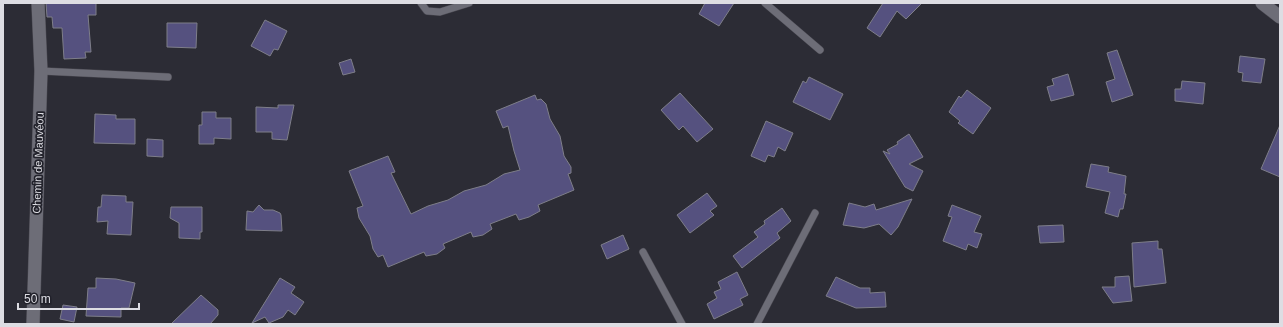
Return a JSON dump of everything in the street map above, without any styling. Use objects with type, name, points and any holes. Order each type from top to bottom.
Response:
[{"type":"street","name":"Chemin de Mauvéou","points":[[33,324],[41,70],[38,3]]},
{"type":"street","points":[[1262,3],[1280,17]]},
{"type":"lane","points":[[421,3],[427,11],[440,12],[469,3]]},
{"type":"lane","points":[[765,3],[820,50]]},
{"type":"lane","points":[[41,70],[168,77]]},
{"type":"lane","points":[[757,324],[815,213]]},
{"type":"lane","points":[[643,252],[682,324]]},
{"type":"building","points":[[46,3],[96,3],[96,15],[88,15],[91,52],[85,52],[86,58],[64,59],[62,28],[53,28],[52,17],[47,17]]},
{"type":"building","points":[[705,3],[734,3],[719,26],[699,14]]},
{"type":"building","points":[[883,3],[922,3],[906,19],[897,11],[880,37],[867,28]]},
{"type":"building","points":[[265,20],[287,31],[278,50],[274,49],[270,56],[251,46]]},
{"type":"building","points":[[167,23],[197,23],[196,48],[167,47]]},
{"type":"building","points":[[1117,50],[1133,95],[1112,102],[1106,82],[1115,79],[1107,53]]},
{"type":"building","points":[[1240,56],[1265,59],[1261,83],[1242,81],[1243,73],[1238,72]]},
{"type":"building","points":[[351,59],[355,72],[343,75],[339,63]]},
{"type":"building","points":[[1068,74],[1074,95],[1051,101],[1047,87],[1054,85],[1052,79]]},
{"type":"building","points":[[809,77],[843,94],[830,120],[793,102],[803,81],[806,83]]},
{"type":"building","points":[[1182,81],[1205,83],[1203,104],[1175,101],[1175,89],[1181,89]]},
{"type":"building","points":[[967,90],[991,108],[973,134],[958,123],[960,121],[949,112],[959,96],[961,98]]},
{"type":"building","points":[[680,93],[713,129],[697,142],[683,126],[679,130],[661,110]]},
{"type":"building","points":[[535,95],[537,100],[541,99],[546,104],[550,119],[560,136],[564,156],[571,167],[571,173],[568,174],[574,190],[538,205],[540,211],[529,217],[519,220],[516,214],[490,224],[492,229],[483,235],[473,237],[471,232],[443,244],[445,248],[437,254],[426,256],[424,252],[388,267],[383,255],[378,257],[373,249],[370,236],[359,218],[357,208],[363,206],[349,171],[388,156],[395,172],[391,173],[411,214],[428,206],[448,200],[464,191],[486,185],[504,174],[520,170],[508,126],[503,128],[496,111]]},
{"type":"building","points":[[278,105],[294,105],[287,140],[272,139],[272,132],[256,132],[256,107],[278,108]]},
{"type":"building","points":[[202,112],[216,112],[216,118],[231,118],[231,139],[214,138],[214,144],[199,144],[199,125],[202,125]]},
{"type":"building","points":[[95,114],[116,115],[116,119],[135,119],[135,144],[94,143]]},
{"type":"building","points":[[766,121],[793,133],[785,151],[778,147],[774,157],[768,155],[765,162],[751,156]]},
{"type":"building","points":[[1280,125],[1280,177],[1261,169]]},
{"type":"building","points":[[909,134],[923,157],[909,164],[923,171],[913,191],[905,187],[883,151],[890,154],[887,150],[898,144],[897,142]]},
{"type":"building","points":[[147,139],[163,140],[163,157],[147,156]]},
{"type":"building","points":[[1091,164],[1109,167],[1108,172],[1126,176],[1124,194],[1126,194],[1123,209],[1120,209],[1118,217],[1105,213],[1110,192],[1086,187]]},
{"type":"building","points":[[707,193],[717,206],[710,211],[714,215],[690,233],[677,215]]},
{"type":"building","points":[[102,195],[126,196],[126,202],[133,202],[131,235],[107,234],[108,221],[97,222],[98,207],[101,207]]},
{"type":"building","points":[[912,199],[898,227],[891,235],[879,224],[864,228],[843,225],[849,203],[865,207],[874,204],[876,210]]},
{"type":"building","points":[[259,205],[264,210],[273,210],[280,213],[282,231],[246,230],[247,211],[253,212]]},
{"type":"building","points":[[952,205],[981,216],[974,232],[982,234],[977,248],[968,244],[966,250],[943,241],[952,217],[948,216]]},
{"type":"building","points":[[171,207],[202,207],[202,232],[200,232],[200,239],[179,238],[179,223],[170,218]]},
{"type":"building","points":[[782,208],[791,221],[777,233],[780,238],[742,268],[733,256],[758,237],[754,232],[765,224],[764,221]]},
{"type":"building","points":[[1063,225],[1064,242],[1040,243],[1038,226]]},
{"type":"building","points":[[623,235],[629,249],[607,259],[601,245]]},
{"type":"building","points":[[1158,241],[1158,249],[1162,249],[1166,283],[1134,287],[1132,243]]},
{"type":"building","points":[[737,272],[748,295],[740,299],[743,305],[714,319],[707,304],[717,298],[714,292],[721,289],[718,282]]},
{"type":"building","points":[[1129,276],[1132,301],[1113,303],[1102,287],[1115,287],[1115,277]]},
{"type":"building","points":[[836,277],[860,288],[870,288],[870,293],[885,292],[886,307],[856,308],[826,296]]},
{"type":"building","points":[[96,278],[116,279],[135,283],[129,308],[121,308],[121,317],[86,316],[88,288],[96,288]]},
{"type":"building","points":[[280,278],[295,287],[291,293],[304,302],[295,315],[288,310],[283,317],[269,323],[265,317],[252,323]]},
{"type":"building","points":[[201,295],[218,310],[218,315],[210,324],[171,324]]},
{"type":"building","points":[[63,305],[77,307],[74,322],[60,319]]}]
